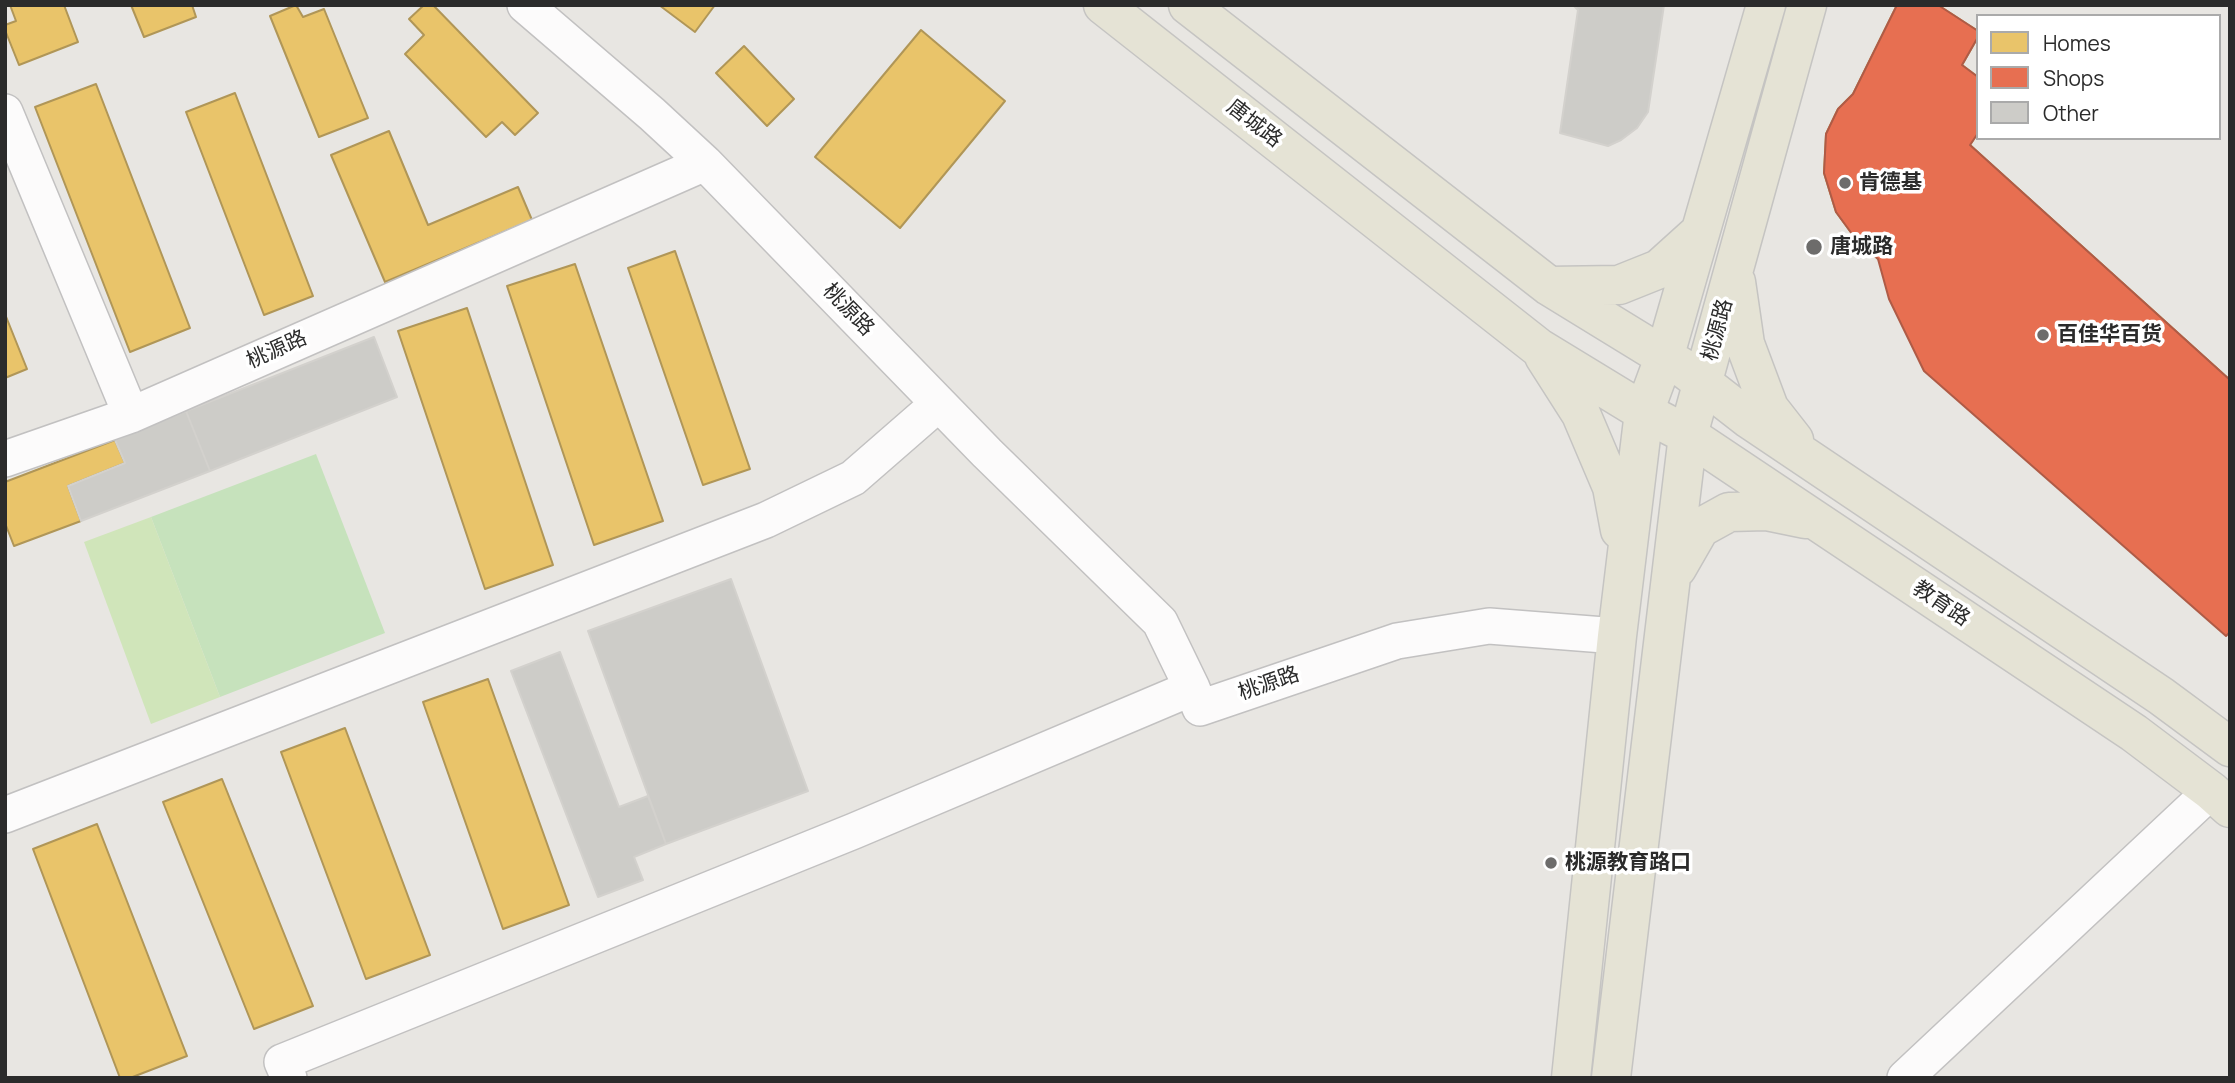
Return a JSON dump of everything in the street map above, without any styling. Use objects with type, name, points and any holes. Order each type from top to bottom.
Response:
[{"type":"main road","name":"唐城路","points":[[1103,5],[1539,348],[1644,412]]},
{"type":"main road","points":[[1188,5],[1549,286],[1684,370],[1749,419],[2161,696],[2230,747]]},
{"type":"main road","name":"桃源路","points":[[1611,1078],[1688,435],[1684,370],[1701,230],[1766,5]]},
{"type":"main road","name":"桃源路","points":[[1571,1078],[1617,636],[1644,412],[1684,370],[1734,269],[1807,5]]},
{"type":"main road","points":[[1549,286],[1619,285],[1659,269],[1701,230]]},
{"type":"main road","points":[[1734,269],[1745,344],[1769,408],[1805,455]]},
{"type":"main road","points":[[1539,348],[1581,414],[1612,487],[1626,563]]},
{"type":"main road","name":"教育路","points":[[1644,412],[1688,435],[2134,733],[2220,800]]},
{"type":"main road","points":[[1672,576],[1700,528],[1728,512],[1766,511],[1818,522]]},
{"type":"street","points":[[525,5],[705,163]]},
{"type":"street","points":[[5,112],[131,415]]},
{"type":"street","name":"桃源路","points":[[5,459],[131,415],[705,163],[938,404],[1160,622],[1200,708],[1397,641],[1489,626],[1617,636]]},
{"type":"street","points":[[5,816],[766,520],[853,478],[938,404]]},
{"type":"street","points":[[289,1078],[282,1062],[854,831],[1192,688]]},
{"type":"street","points":[[1905,1078],[2220,800]]},
{"type":"green space","points":[[316,454],[385,633],[220,697],[151,517]]},
{"type":"green space","points":[[151,517],[220,697],[151,724],[84,542]]},
{"type":"building: Homes","points":[[10,5],[64,5],[78,42],[19,65],[5,30],[5,25],[16,21]]},
{"type":"building: Homes","points":[[131,5],[192,5],[196,17],[144,37]]},
{"type":"building: Homes","points":[[296,5],[303,17],[324,9],[368,118],[319,137],[270,16]]},
{"type":"building: Homes","points":[[424,5],[433,5],[538,113],[515,135],[502,122],[486,137],[405,54],[424,35],[409,19]]},
{"type":"building: Homes","points":[[659,5],[715,5],[695,32]]},
{"type":"building: Homes","name":"百佳华百货","points":[[1897,5],[1938,5],[1976,30],[1976,40],[1962,65],[1976,76],[1976,136],[1970,145],[2230,380],[2230,558],[1855,238],[1836,212],[1824,173],[1826,134],[1838,109],[1853,94]]},
{"type":"building: Homes","points":[[921,30],[1005,101],[900,228],[815,157]]},
{"type":"building: Homes","points":[[744,46],[794,99],[767,126],[716,73]]},
{"type":"building: Homes","points":[[96,84],[190,328],[130,352],[35,107]]},
{"type":"building: Homes","points":[[235,93],[313,296],[264,315],[186,112]]},
{"type":"building: Homes","points":[[389,131],[428,225],[518,187],[532,220],[385,282],[331,155]]},
{"type":"building: Homes","points":[[675,251],[750,469],[703,485],[628,268]]},
{"type":"building: Homes","points":[[575,264],[663,521],[594,545],[507,286]]},
{"type":"building: Homes","points":[[467,308],[553,565],[485,589],[398,331]]},
{"type":"building: Homes","points":[[5,314],[27,369],[5,378]]},
{"type":"building: Homes","points":[[115,440],[125,463],[68,486],[81,521],[14,546],[5,523],[5,482]]},
{"type":"building: Homes","points":[[488,679],[569,905],[503,929],[423,702]]},
{"type":"building: Homes","points":[[345,728],[430,955],[366,979],[281,752]]},
{"type":"building: Homes","points":[[222,779],[313,1006],[254,1029],[163,802]]},
{"type":"building: Homes","points":[[97,824],[187,1056],[130,1078],[120,1078],[33,849]]},
{"type":"building: Shops","name":"百佳华百货","points":[[1897,5],[1938,5],[1976,30],[1976,40],[1962,65],[1976,76],[1976,136],[1970,145],[2230,380],[2230,632],[2226,636],[1924,371],[1889,299],[1878,259],[1855,238],[1836,212],[1824,173],[1826,134],[1838,109],[1853,94]]},
{"type":"building: Other","points":[[1573,5],[1664,5],[1648,112],[1637,128],[1608,146],[1560,133],[1578,10]]},
{"type":"building: Other","points":[[374,337],[397,397],[210,471],[186,411]]},
{"type":"building: Other","points":[[186,411],[210,471],[81,521],[68,486],[125,463],[115,440]]},
{"type":"building: Other","points":[[731,579],[808,791],[666,844],[588,631]]},
{"type":"building: Other","points":[[560,652],[619,807],[648,796],[666,844],[634,857],[643,880],[598,897],[511,671]]},
{"type":"place","name":"肯德基","points":[[1845,183]]},
{"type":"place","name":"唐城路","points":[[1814,247]]},
{"type":"place","name":"百佳华百货","points":[[2043,335]]},
{"type":"place","name":"桃源教育路口","points":[[1551,863]]}]
